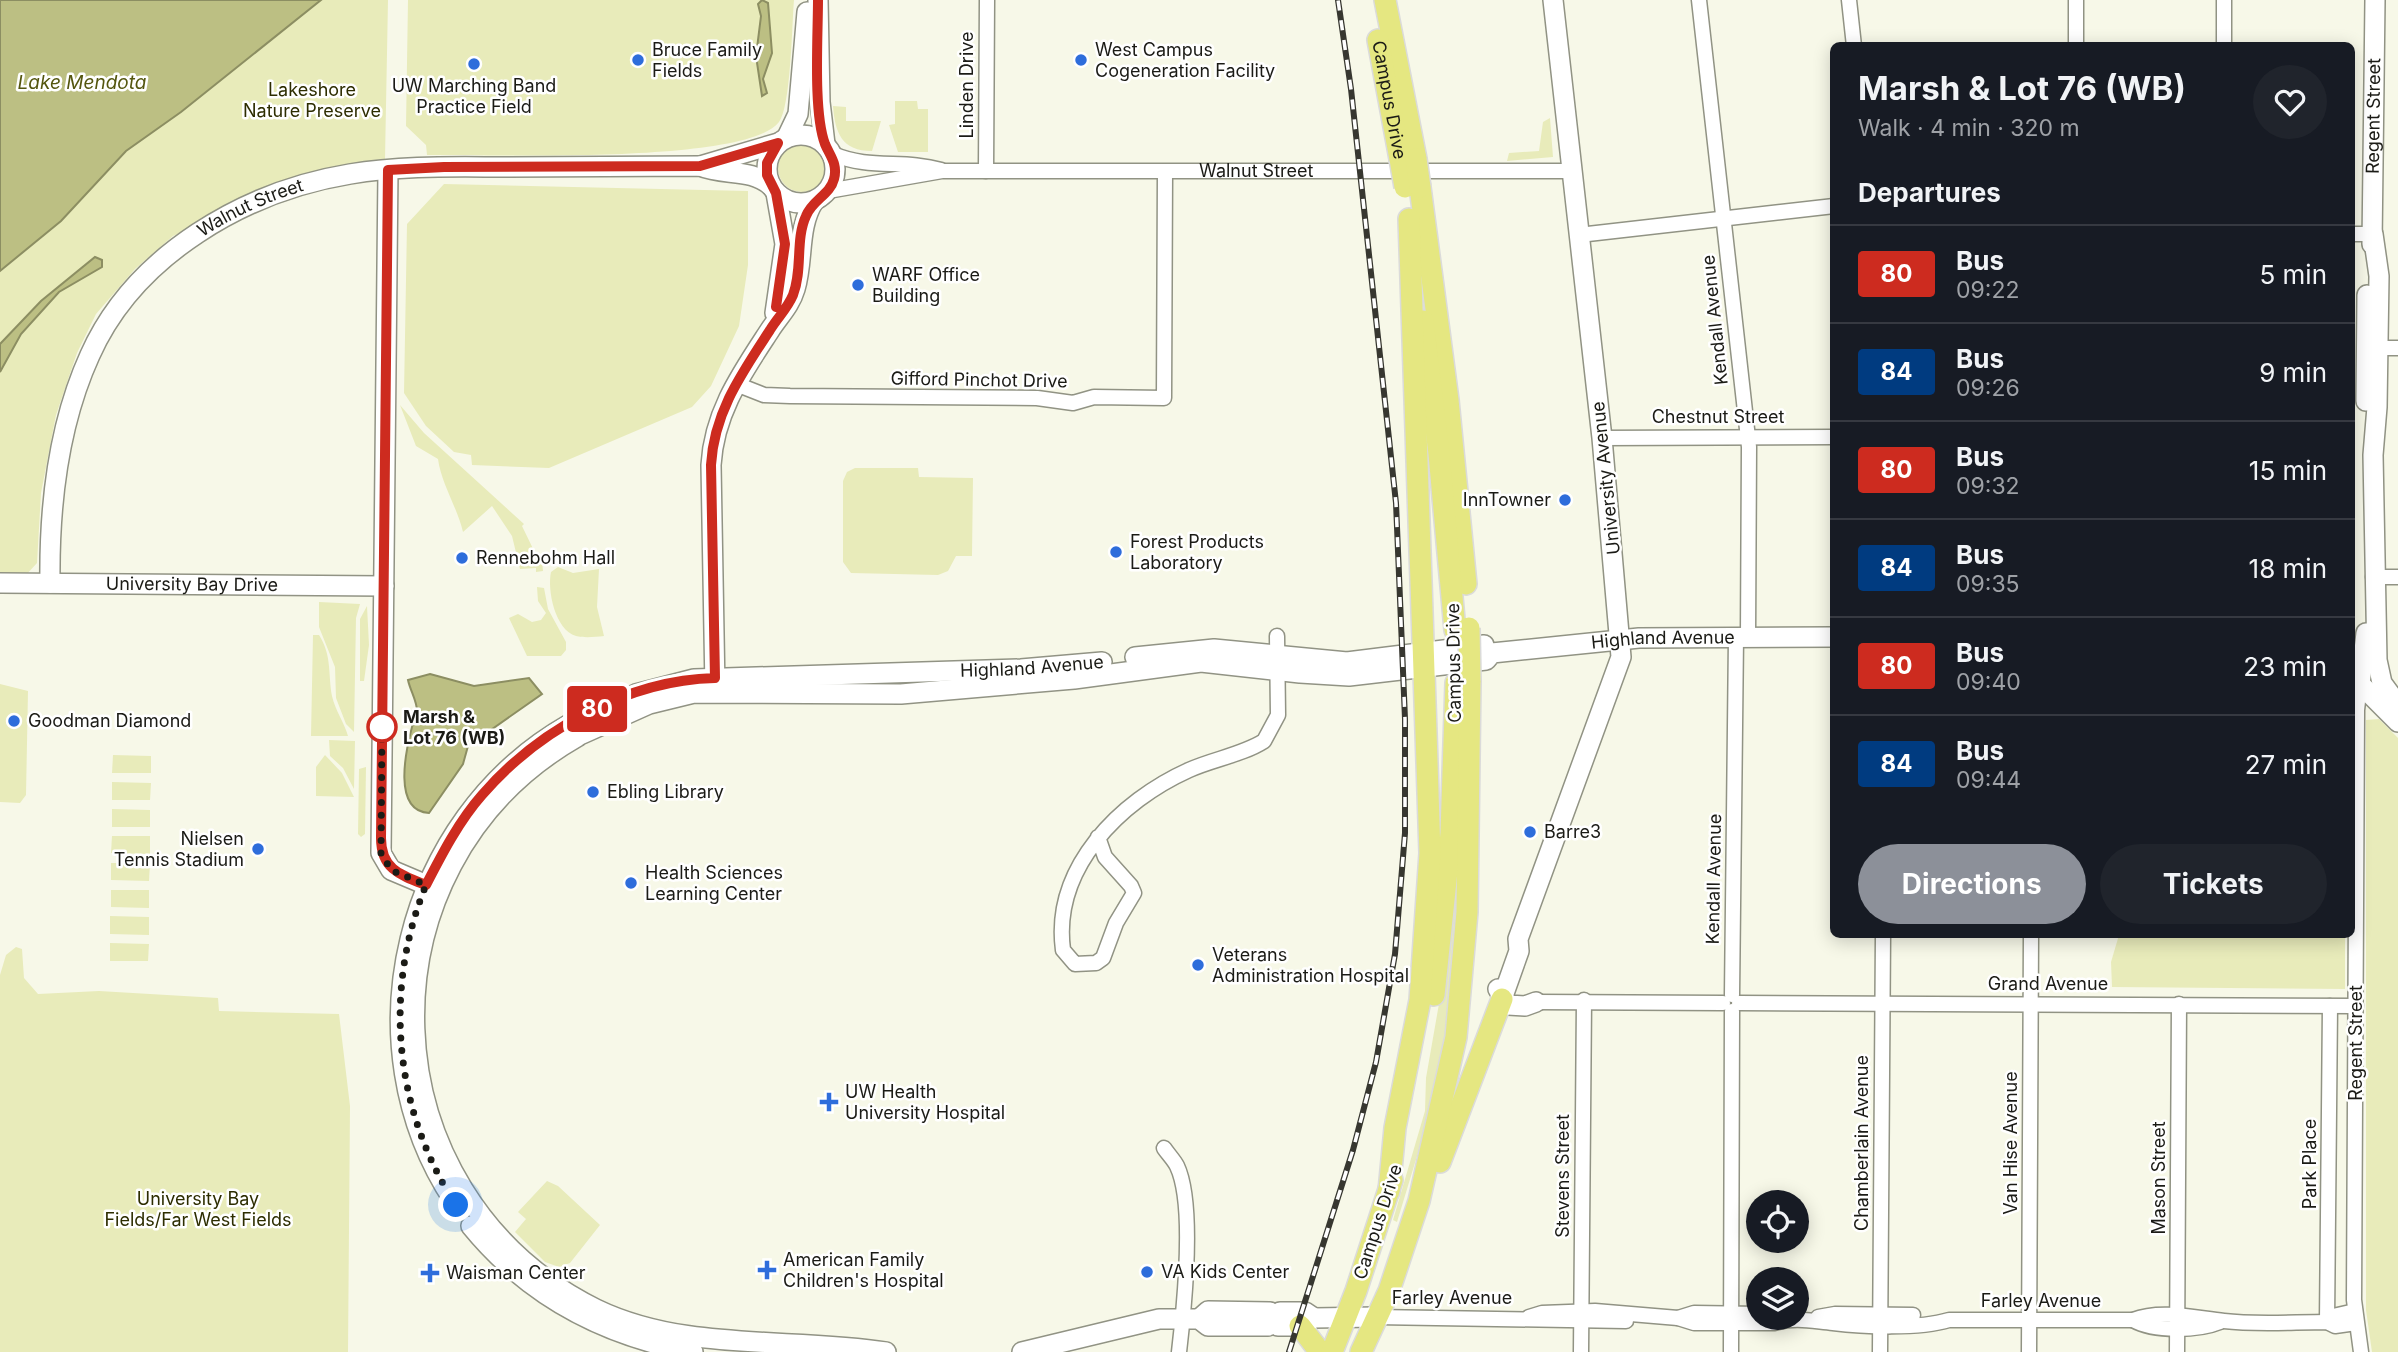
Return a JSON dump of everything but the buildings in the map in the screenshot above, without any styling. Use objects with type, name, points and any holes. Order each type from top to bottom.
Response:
[{"type":"main road","name":"Campus Drive","points":[[1371,0],[1408,159]]},
{"type":"main road","name":"Campus Drive","points":[[1385,0],[1459,499],[1464,962],[1452,1062],[1419,1201]]},
{"type":"main road","name":"Campus Drive","points":[[1412,187],[1409,219],[1462,629]]},
{"type":"main road","points":[[1389,1191],[1395,1128],[1420,1000],[1427,929],[1430,853],[1409,219]]},
{"type":"main road","name":"Campus Drive","points":[[1345,1318],[1389,1191],[1413,1110],[1439,961],[1463,682]]},
{"type":"main road","points":[[1361,1352],[1389,1291],[1419,1201],[1437,1169],[1502,999]]},
{"type":"main road","points":[[1332,1352],[1345,1318]]},
{"type":"main road","points":[[1307,1322],[1320,1352]]},
{"type":"street","points":[[774,325],[785,253],[767,163],[798,114],[808,0]]},
{"type":"street","points":[[715,686],[712,447],[719,417],[736,384],[785,312],[794,291],[803,223],[834,180],[820,102],[818,0]]},
{"type":"street","name":"Linden Drive","points":[[986,171],[987,0]]},
{"type":"street","name":"University Avenue","points":[[1518,939],[1620,663],[1621,640],[1602,438],[1553,0]]},
{"type":"street","name":"Kendall Avenue","points":[[1699,0],[1748,437],[1731,1003],[1731,1352]]},
{"type":"street","points":[[1849,0],[1854,42]]},
{"type":"street","points":[[2076,42],[2077,0]]},
{"type":"street","points":[[2224,0],[2224,42]]},
{"type":"street","name":"Regent Street","points":[[2361,1352],[2356,1317],[2358,734],[2364,650],[2377,597],[2373,580],[2371,348],[2379,276],[2373,234],[2375,0]]},
{"type":"street","points":[[783,140],[807,135],[829,149]]},
{"type":"street","name":"Walnut Street","points":[[50,583],[53,500],[71,412],[91,353],[128,296],[192,238],[256,201],[328,179],[388,170],[444,167],[700,166],[783,140]]},
{"type":"street","name":"Walnut Street","points":[[829,149],[856,164],[924,165],[942,171]]},
{"type":"street","name":"Walnut Street","points":[[700,166],[712,172],[757,177],[773,190]]},
{"type":"street","points":[[388,170],[381,853],[391,870],[432,887]]},
{"type":"street","name":"Walnut Street","points":[[821,196],[942,171],[1571,171]]},
{"type":"street","name":"Gifford Pinchot Drive","points":[[736,384],[764,395],[1045,398],[1073,403],[1094,397],[1164,398],[1165,172]]},
{"type":"street","points":[[773,190],[787,201],[800,204],[821,196]]},
{"type":"street","points":[[1579,235],[1830,206]]},
{"type":"street","points":[[2355,234],[2373,234]]},
{"type":"street","points":[[2371,348],[2398,348]]},
{"type":"street","name":"Chestnut Street","points":[[1602,438],[1830,437]]},
{"type":"street","points":[[2373,580],[2398,577]]},
{"type":"street","name":"University Bay Drive","points":[[0,583],[384,586]]},
{"type":"street","name":"Highland Avenue","points":[[693,1352],[625,1337],[561,1305],[494,1251],[464,1217],[440,1178],[413,1113],[400,1040],[403,968],[432,887],[463,820],[481,796],[526,752],[575,729],[636,694],[694,679],[715,686],[1021,670],[1192,649],[1278,654],[1347,662],[1424,659],[1484,645],[1492,653],[1621,640],[1830,637]]},
{"type":"street","points":[[2364,650],[2398,705]]},
{"type":"street","points":[[1098,837],[1105,857],[1134,893],[1116,923],[1103,958],[1096,963],[1075,964],[1063,950],[1064,908],[1082,858],[1098,837],[1125,811],[1177,776],[1264,741],[1278,715],[1278,654]]},
{"type":"street","points":[[2360,684],[2398,722]]},
{"type":"street","name":"Highland Avenue","points":[[432,887],[414,982],[415,1047],[420,1083],[451,1171],[469,1201],[501,1240],[568,1293],[628,1321],[695,1336],[886,1352]]},
{"type":"street","name":"Chamberlain Avenue","points":[[1880,1352],[1883,938]]},
{"type":"street","name":"Van Hise Avenue","points":[[2029,1352],[2031,938]]},
{"type":"street","points":[[1502,999],[1519,951],[1518,939]]},
{"type":"street","points":[[1518,939],[1509,946],[1498,976],[1502,999],[1511,1006],[1536,1002]]},
{"type":"street","points":[[1512,971],[1516,989],[1536,1002]]},
{"type":"street","name":"Grand Avenue","points":[[1536,1002],[1584,1000],[2356,1006]]},
{"type":"street","name":"Stevens Street","points":[[1581,1352],[1584,1000]]},
{"type":"street","name":"Mason Street","points":[[2176,1352],[2179,1004]]},
{"type":"street","name":"Park Place","points":[[2327,1322],[2330,1006]]},
{"type":"street","points":[[1164,1148],[1177,1165],[1184,1201],[1191,1319],[1179,1352]]},
{"type":"street","name":"Farley Avenue","points":[[1377,1317],[1529,1317],[1542,1313],[1581,1317],[1626,1313],[1637,1317],[1678,1318],[1694,1313],[1746,1320]]},
{"type":"street","name":"Farley Avenue","points":[[1809,1319],[1835,1314],[1880,1319],[1929,1315],[1948,1320],[2133,1320],[2147,1316],[2177,1321],[2211,1317],[2222,1321],[2327,1322],[2336,1326],[2356,1317]]},
{"type":"street","name":"Farley Avenue","points":[[1732,1318],[1746,1316]]},
{"type":"street","points":[[1022,1352],[1159,1319],[1191,1319],[1208,1326],[1274,1319],[1307,1322],[1377,1317]]},
{"type":"green space","name":"Lakeshore Nature Preserve","points":[[321,0],[388,0],[385,159],[315,175],[173,236],[135,269],[96,314],[77,353],[56,415],[41,493],[37,563],[26,575],[0,575],[0,271],[61,221],[125,151],[181,112]]},
{"type":"green space","points":[[408,0],[794,0],[783,113],[779,122],[757,136],[719,145],[669,151],[556,155],[427,155],[426,145],[406,126]]},
{"type":"green space","points":[[895,101],[917,101],[918,109],[928,109],[928,152],[898,152],[889,125],[895,124]]},
{"type":"green space","points":[[833,106],[846,107],[846,121],[881,121],[872,151],[854,148],[842,139]]},
{"type":"green space","points":[[1550,118],[1553,157],[1507,161],[1509,153],[1539,151],[1543,122]]},
{"type":"green space","points":[[802,144],[819,151],[826,168],[819,185],[802,192],[785,185],[778,168],[785,151]]},
{"type":"green space","points":[[444,184],[748,191],[748,265],[739,326],[711,386],[692,407],[549,468],[472,465],[471,455],[454,452],[426,426],[404,393],[407,224]]},
{"type":"green space","points":[[400,405],[424,433],[524,524],[522,526],[538,559],[542,560],[543,571],[536,572],[536,568],[520,569],[512,536],[492,506],[463,532],[438,459],[416,446]]},
{"type":"green space","points":[[855,468],[918,468],[919,477],[973,478],[972,556],[956,556],[948,571],[938,575],[851,573],[843,562],[843,481],[847,472]]},
{"type":"green space","points":[[558,567],[573,573],[599,569],[597,607],[604,636],[576,636],[563,626],[554,608],[550,589],[551,572]]},
{"type":"green space","points":[[537,587],[544,588],[548,609],[566,642],[566,650],[561,656],[527,656],[509,618],[518,614],[532,622],[541,620],[546,613],[538,601]]},
{"type":"green space","points":[[319,602],[360,604],[356,618],[354,732],[346,724],[336,698],[335,667],[319,627]]},
{"type":"green space","points":[[367,606],[369,645],[364,681],[360,681],[360,619]]},
{"type":"green space","points":[[313,635],[319,635],[326,650],[332,696],[348,736],[311,736]]},
{"type":"green space","name":"Goodman Diamond","points":[[0,684],[28,691],[26,795],[20,803],[0,802]]},
{"type":"green space","points":[[2379,719],[2398,738],[2398,1352],[2372,1352],[2366,1310],[2366,720]]},
{"type":"green space","points":[[329,740],[355,741],[354,789],[343,768],[330,756]]},
{"type":"green space","points":[[113,755],[151,756],[151,773],[112,773]]},
{"type":"green space","points":[[325,755],[342,773],[354,797],[316,796],[316,767]]},
{"type":"green space","points":[[366,767],[365,834],[361,837],[358,834],[359,769]]},
{"type":"green space","points":[[112,782],[151,783],[150,800],[112,800]]},
{"type":"green space","points":[[112,809],[150,810],[150,827],[112,827]]},
{"type":"green space","points":[[1459,815],[1461,896],[1442,1074],[1397,1222],[1393,1220],[1425,1111],[1426,1078],[1444,975]]},
{"type":"green space","points":[[112,836],[150,836],[150,854],[111,853]]},
{"type":"green space","points":[[111,863],[150,863],[149,881],[111,880]]},
{"type":"green space","points":[[111,890],[149,890],[149,908],[111,907]]},
{"type":"green space","points":[[110,916],[149,917],[149,935],[110,934]]},
{"type":"green space","points":[[2118,938],[2345,938],[2345,989],[2112,987],[2111,962]]},
{"type":"green space","points":[[110,943],[149,944],[148,961],[110,961]]},
{"type":"green space","name":"University Bay Fields/Far West Fields","points":[[16,947],[22,949],[24,978],[38,994],[99,991],[218,998],[219,1011],[339,1014],[350,1106],[348,1352],[0,1352],[0,975],[6,955]]},
{"type":"green space","points":[[547,1181],[558,1186],[600,1225],[570,1263],[559,1267],[545,1262],[515,1232],[526,1219],[518,1212]]},
{"type":"water","name":"Lake Mendota","points":[[0,0],[321,0],[181,112],[126,151],[61,221],[0,271]]},
{"type":"water","points":[[762,0],[768,3],[772,53],[763,79],[767,93],[762,96],[756,56],[761,16],[758,4]]},
{"type":"water","points":[[95,257],[102,260],[102,267],[59,292],[21,334],[0,372],[0,344],[41,301]]},
{"type":"water","points":[[430,674],[474,686],[529,678],[542,694],[468,746],[463,764],[429,813],[417,810],[410,802],[404,778],[407,750],[417,711],[408,680]]},
{"type":"railway","points":[[1289,1352],[1353,1150],[1376,1062],[1395,954],[1405,833],[1405,719],[1396,503],[1351,89],[1338,0]]},
{"type":"bus line","name":"80","points":[[776,307],[785,263],[785,244],[776,193],[767,175],[767,163],[778,143],[700,166],[444,167],[388,170],[381,853],[391,870],[426,885],[463,820],[481,796],[497,778],[545,738],[583,716],[636,694],[694,679],[715,678],[711,465],[715,431],[736,384],[785,312],[798,275],[803,223],[814,201],[828,191],[834,180],[836,167],[825,144],[820,115],[818,0]]},
{"type":"place","name":"Bruce Family Fields","points":[[638,60]]},
{"type":"place","name":"West Campus Cogeneration Facility","points":[[1081,60]]},
{"type":"place","name":"UW Marching Band Practice Field","points":[[474,64]]},
{"type":"place","name":"WARF Office Building","points":[[858,285]]},
{"type":"place","name":"InnTowner","points":[[1565,500]]},
{"type":"place","name":"Forest Products Laboratory","points":[[1116,552]]},
{"type":"place","name":"Rennebohm Hall","points":[[462,558]]},
{"type":"place","name":"Goodman Diamond","points":[[14,721]]},
{"type":"place","name":"Marsh & Lot 76 (WB)","points":[[382,727]]},
{"type":"place","name":"Ebling Library","points":[[593,792]]},
{"type":"place","name":"Barre3","points":[[1530,832]]},
{"type":"place","name":"Nielsen Tennis Stadium","points":[[258,849]]},
{"type":"place","name":"Health Sciences Learning Center","points":[[631,883]]},
{"type":"place","name":"Veterans Administration Hospital","points":[[1198,965]]},
{"type":"place","name":"UW Health University Hospital","points":[[829,1102]]},
{"type":"place","name":"American Family Children's Hospital","points":[[767,1270]]},
{"type":"place","name":"VA Kids Center","points":[[1147,1272]]},
{"type":"place","name":"Waisman Center","points":[[430,1273]]},
{"type":"route","points":[[382,727],[381,853],[391,870],[426,885],[412,927],[401,984],[400,1040],[405,1079],[413,1113],[434,1168],[456,1205]]}]
